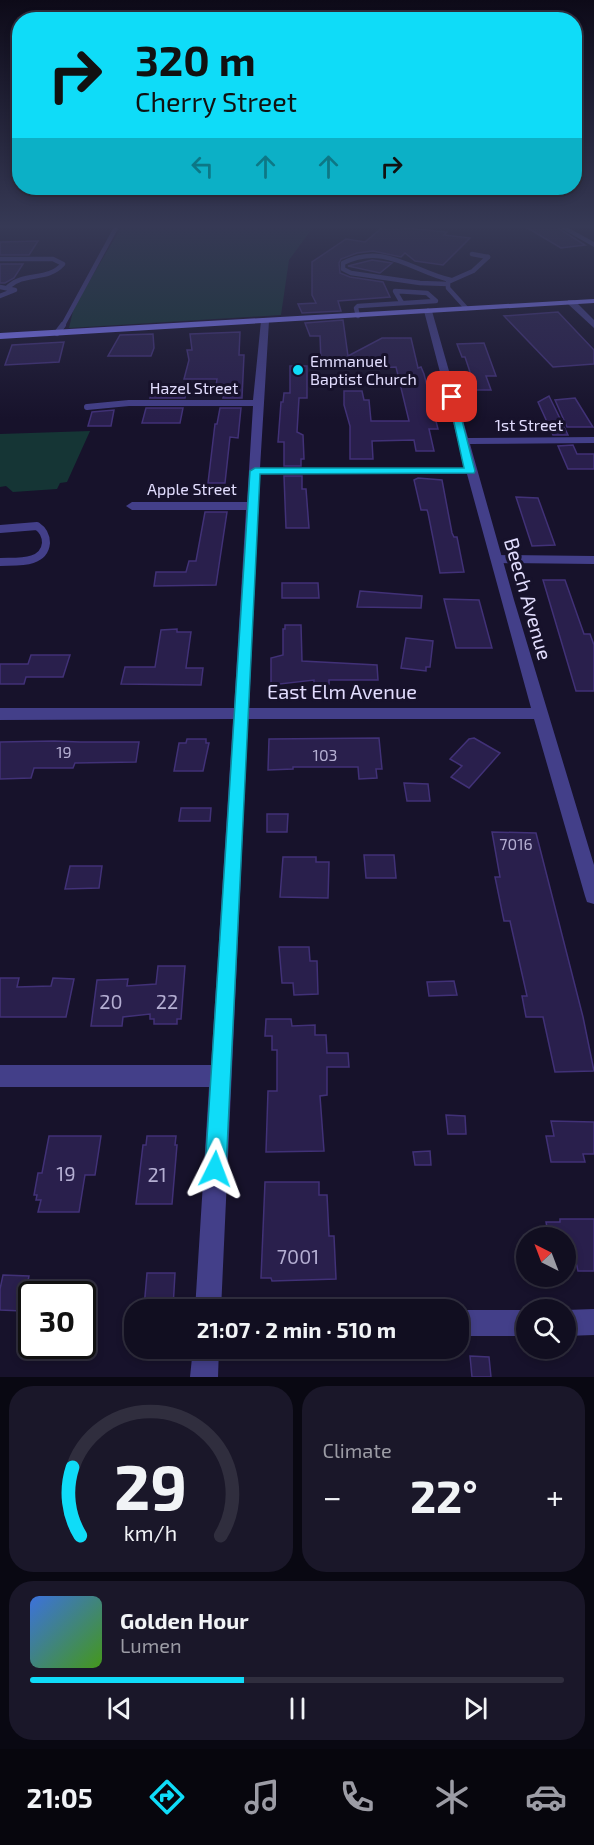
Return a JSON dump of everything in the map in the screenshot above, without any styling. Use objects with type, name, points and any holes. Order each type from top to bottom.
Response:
[{"type":"street","points":[[0,336],[594,301]]},
{"type":"street","points":[[571,302],[594,325]]},
{"type":"street","name":"Beech Avenue","points":[[428,311],[470,471],[594,896]]},
{"type":"street","points":[[209,1299],[258,404],[265,321]]},
{"type":"street","name":"Hazel Street","points":[[129,403],[258,404]]},
{"type":"street","name":"1st Street","points":[[463,441],[594,440]]},
{"type":"street","points":[[255,471],[470,471]]},
{"type":"street","name":"Apple Street","points":[[132,506],[254,506]]},
{"type":"street","name":"East Elm Avenue","points":[[0,714],[540,713]]},
{"type":"street","points":[[0,1076],[220,1076]]},
{"type":"street","points":[[576,1323],[594,1322]]},
{"type":"street","points":[[469,1323],[516,1323]]},
{"type":"street","points":[[204,1377],[205,1359]]},
{"type":"lane","points":[[0,296],[14,290]]},
{"type":"lane","points":[[57,333],[66,321],[81,290]]},
{"type":"lane","points":[[455,290],[466,308]]},
{"type":"lane","points":[[358,316],[356,308],[358,306],[435,301],[427,293],[395,291],[402,303]]},
{"type":"lane","points":[[87,407],[129,403]]},
{"type":"lane","points":[[0,530],[37,526],[46,535],[46,541],[42,552],[34,559],[0,562]]},
{"type":"lane","points":[[496,559],[594,560]]},
{"type":"green space","points":[[84,290],[285,290],[281,315],[69,328],[74,307]]},
{"type":"green space","points":[[90,431],[67,482],[60,483],[57,489],[13,492],[6,486],[0,487],[0,434]]},
{"type":"building","points":[[312,290],[387,290],[390,297],[338,301],[341,311],[302,313],[298,304],[316,303]]},
{"type":"building","points":[[558,312],[594,350],[594,364],[553,367],[504,316]]},
{"type":"building","points":[[343,320],[348,356],[382,338],[411,338],[418,368],[421,367],[424,374],[438,429],[429,429],[434,451],[416,451],[414,440],[372,441],[373,459],[350,459],[350,426],[344,405],[344,391],[362,391],[364,400],[369,400],[371,421],[409,421],[396,367],[376,368],[373,360],[321,361],[320,336],[310,336],[305,323]]},
{"type":"building","points":[[240,332],[239,355],[244,355],[242,398],[223,398],[225,388],[216,386],[217,379],[184,379],[189,360],[187,350],[192,350],[190,334]]},
{"type":"building","points":[[153,334],[154,348],[151,356],[108,356],[120,335]]},
{"type":"building","points":[[64,342],[59,362],[5,365],[12,345]]},
{"type":"building","points":[[484,343],[496,376],[486,376],[491,390],[476,390],[465,357],[462,357],[457,344]]},
{"type":"building","points":[[290,366],[307,366],[307,398],[299,398],[297,432],[303,435],[304,459],[301,459],[301,466],[284,466],[284,442],[278,442],[281,402],[283,402],[284,393],[290,393]]},
{"type":"building","points":[[154,385],[187,385],[185,398],[150,398]]},
{"type":"building","points":[[549,396],[568,435],[553,435],[538,402]]},
{"type":"building","points":[[575,398],[593,427],[567,427],[555,400]]},
{"type":"building","points":[[146,408],[183,408],[180,423],[142,423]]},
{"type":"building","points":[[220,408],[241,408],[238,438],[230,437],[225,483],[208,483],[215,424],[217,424]]},
{"type":"building","points":[[114,410],[111,426],[88,426],[92,412]]},
{"type":"building","points":[[573,445],[577,454],[594,454],[594,469],[568,469],[558,446]]},
{"type":"building","points":[[284,476],[302,476],[302,489],[306,489],[309,528],[286,528]]},
{"type":"building","points":[[418,478],[442,480],[452,533],[454,537],[457,537],[464,572],[440,573],[428,513],[427,510],[421,510],[414,480]]},
{"type":"building","points":[[516,497],[538,498],[555,545],[532,546]]},
{"type":"building","points":[[205,512],[227,512],[216,585],[154,586],[156,572],[186,572],[189,561],[196,561]]},
{"type":"building","points":[[543,580],[565,580],[584,634],[590,634],[594,645],[594,691],[576,691]]},
{"type":"building","points":[[282,583],[318,583],[319,598],[282,598]]},
{"type":"building","points":[[360,591],[422,596],[421,608],[357,607]]},
{"type":"building","points":[[444,599],[479,600],[492,648],[456,648]]},
{"type":"building","points":[[285,625],[301,625],[302,661],[377,665],[378,680],[329,680],[329,684],[314,684],[314,680],[271,685],[271,658],[283,655]]},
{"type":"building","points":[[177,629],[177,632],[191,632],[186,668],[203,668],[201,685],[121,684],[125,667],[155,667],[161,630]]},
{"type":"building","points":[[406,638],[433,641],[430,667],[426,667],[426,671],[401,668]]},
{"type":"building","points":[[31,655],[70,655],[63,677],[26,677],[24,684],[0,684],[0,664],[28,664]]},
{"type":"building","points":[[379,738],[382,769],[376,769],[377,778],[359,779],[358,767],[293,767],[293,769],[268,770],[269,739]]},
{"type":"building","points":[[474,738],[500,753],[469,788],[451,777],[462,766],[450,759],[469,739]]},
{"type":"building","points":[[187,739],[206,739],[206,743],[209,743],[203,771],[174,771],[179,743],[186,743]]},
{"type":"building","points":[[0,742],[139,742],[136,762],[75,763],[73,768],[34,768],[31,778],[0,779]]},
{"type":"building","points":[[404,783],[428,784],[430,801],[407,801]]},
{"type":"building","points":[[181,808],[211,808],[210,821],[179,821]]},
{"type":"building","points":[[267,814],[288,814],[287,832],[267,832]]},
{"type":"building","points":[[492,832],[536,833],[583,1017],[594,1071],[555,1072],[543,1017],[526,1017],[522,996],[527,996],[510,921],[504,921],[495,877],[500,877]]},
{"type":"building","points":[[364,855],[394,855],[396,878],[366,878]]},
{"type":"building","points":[[283,857],[316,857],[316,862],[329,862],[328,898],[280,897]]},
{"type":"building","points":[[70,866],[102,866],[99,888],[65,889]]},
{"type":"building","points":[[279,947],[309,947],[310,961],[317,961],[318,994],[294,995],[293,983],[282,983]]},
{"type":"building","points":[[158,966],[185,966],[181,1019],[177,1019],[177,1024],[154,1024],[154,1019],[150,1019],[150,1014],[123,1017],[122,1026],[91,1026],[97,980],[128,979],[127,986],[156,984]]},
{"type":"building","points":[[0,978],[19,978],[17,987],[51,986],[53,978],[74,979],[66,1017],[0,1017]]},
{"type":"building","points":[[454,981],[457,995],[429,996],[427,982]]},
{"type":"building","points":[[266,1019],[291,1019],[292,1026],[315,1025],[315,1035],[326,1035],[327,1053],[348,1053],[349,1067],[327,1067],[327,1095],[320,1096],[324,1151],[266,1152],[268,1091],[277,1091],[277,1050],[272,1050],[272,1036],[265,1036]]},
{"type":"building","points":[[446,1115],[465,1116],[466,1134],[448,1134]]},
{"type":"building","points":[[551,1121],[594,1122],[594,1154],[583,1154],[585,1162],[551,1162],[546,1136],[554,1136]]},
{"type":"building","points":[[49,1136],[101,1136],[95,1175],[85,1175],[79,1212],[38,1212],[41,1200],[36,1200],[37,1195],[34,1195],[38,1173],[42,1173]]},
{"type":"building","points":[[147,1136],[176,1136],[172,1204],[136,1204],[143,1145],[146,1145]]},
{"type":"building","points":[[430,1151],[431,1165],[415,1165],[413,1152]]},
{"type":"building","points":[[265,1182],[319,1182],[319,1195],[327,1195],[329,1236],[334,1236],[336,1279],[272,1281],[271,1278],[261,1278]]},
{"type":"building","points":[[560,1219],[594,1219],[594,1271],[578,1271],[576,1227],[547,1227],[546,1222],[560,1222]]},
{"type":"building","points":[[147,1273],[175,1273],[174,1299],[145,1299]]},
{"type":"building","points":[[3,1275],[29,1276],[28,1281],[18,1281],[18,1311],[0,1310]]},
{"type":"building","points":[[470,1356],[489,1357],[491,1377],[472,1377]]},
{"type":"place","name":"Emmanuel Baptist Church","points":[[298,370]]},
{"type":"route","points":[[215,1169],[255,471],[470,471],[452,397]]}]
